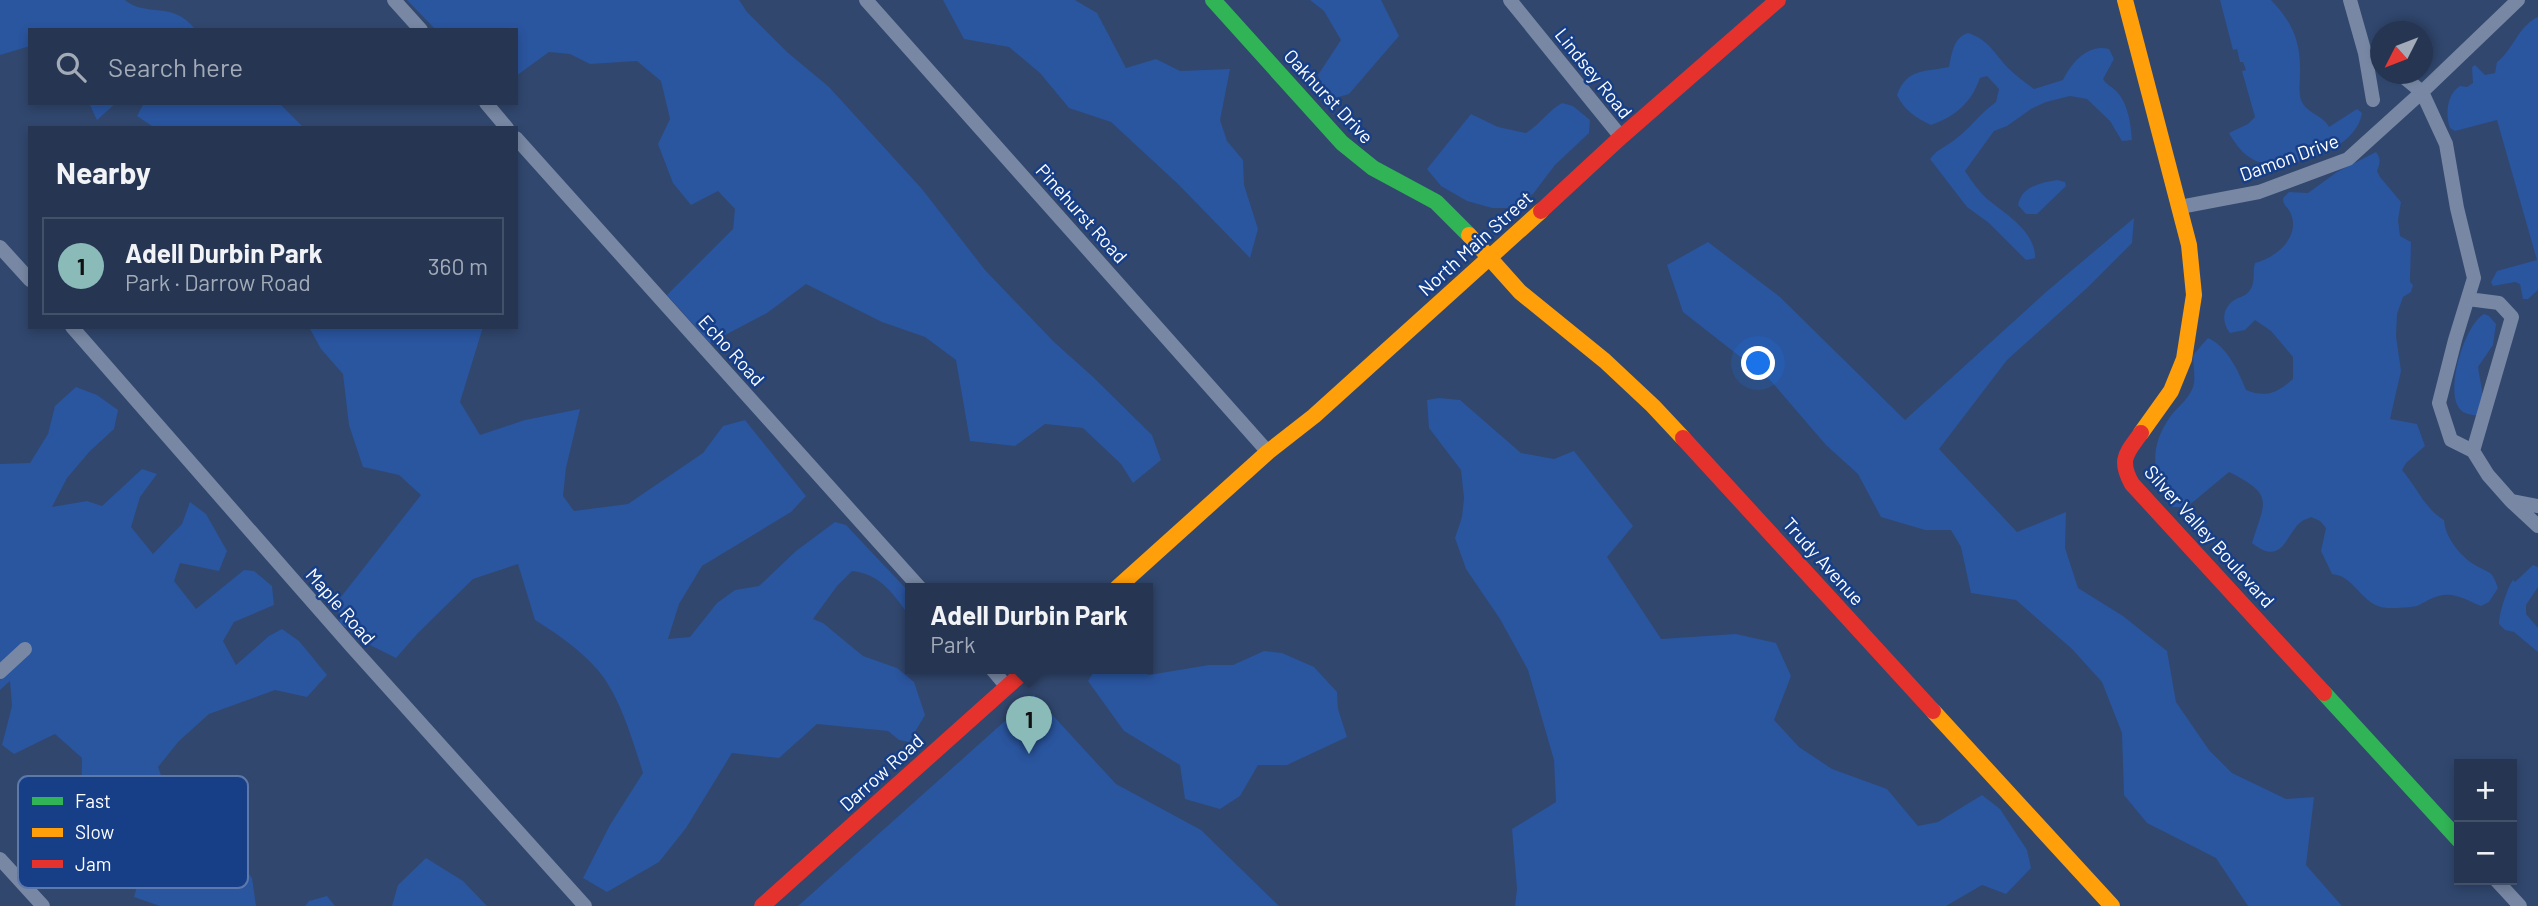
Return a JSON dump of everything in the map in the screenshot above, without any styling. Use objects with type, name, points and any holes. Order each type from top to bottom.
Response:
[{"type":"street","points":[[394,0],[419,28]]},
{"type":"street","name":"Pinehurst Road","points":[[866,0],[1268,452]]},
{"type":"street","name":"Oakhurst Drive","points":[[1213,0],[1342,143],[1373,169],[1436,202],[1490,260]]},
{"type":"street","name":"Lindsey Road","points":[[1510,0],[1621,137]]},
{"type":"street","name":"North Main Street","points":[[1122,583],[1268,452],[1314,416],[1490,260],[1621,137],[1778,0]]},
{"type":"street","name":"Silver Valley Boulevard","points":[[2125,0],[2189,245],[2194,295],[2184,359],[2171,391],[2124,457],[2125,472],[2132,484],[2454,835]]},
{"type":"street","points":[[2350,0],[2365,53],[2373,100]]},
{"type":"street","name":"Damon Drive","points":[[2180,208],[2259,192],[2348,159],[2518,0]]},
{"type":"street","points":[[2365,53],[2370,55]]},
{"type":"street","points":[[2412,84],[2422,92],[2446,144],[2457,208],[2474,278],[2439,403],[2451,440],[2473,451],[2487,475],[2538,526]]},
{"type":"street","points":[[488,105],[506,126]]},
{"type":"street","name":"Echo Road","points":[[518,140],[916,583]]},
{"type":"street","points":[[0,247],[28,278]]},
{"type":"street","name":"Trudy Avenue","points":[[1490,260],[1543,313],[1605,361],[1653,406],[2112,906]]},
{"type":"street","points":[[2468,299],[2499,303],[2512,317],[2473,451]]},
{"type":"street","name":"Maple Road","points":[[74,329],[352,647],[585,906]]},
{"type":"street","points":[[2511,501],[2538,506]]},
{"type":"street","points":[[0,672],[25,649]]},
{"type":"street","points":[[995,674],[1007,687]]},
{"type":"street","name":"Darrow Road","points":[[762,906],[1021,674]]},
{"type":"street","points":[[0,859],[18,879]]},
{"type":"street","points":[[2501,885],[2520,906]]},
{"type":"street","points":[[27,888],[43,906]]},
{"type":"shaded area","points":[[0,0],[125,0],[142,8],[177,15],[194,28],[28,28],[28,47],[0,55]]},
{"type":"shaded area","points":[[407,0],[739,0],[747,12],[787,52],[829,87],[922,189],[985,270],[1054,342],[1152,435],[1161,460],[1133,483],[1121,464],[1083,428],[1045,424],[1015,446],[970,441],[956,360],[925,337],[882,322],[806,284],[767,313],[710,343],[667,295],[733,229],[735,209],[718,191],[691,205],[673,183],[658,144],[670,119],[661,81],[637,61],[590,64],[570,54],[549,52],[518,75],[518,28],[434,28]]},
{"type":"shaded area","points":[[943,0],[1075,0],[1097,13],[1126,68],[1156,59],[1180,71],[1230,69],[1220,120],[1227,141],[1243,160],[1244,185],[1258,229],[1250,258],[1179,185],[1111,122],[1069,108],[1040,73],[1009,47],[964,39]]},
{"type":"shaded area","points":[[1310,0],[1381,0],[1399,36],[1349,94],[1328,100],[1318,75],[1341,40],[1324,11]]},
{"type":"shaded area","points":[[2220,0],[2271,0],[2290,25],[2297,43],[2300,96],[2305,106],[2329,127],[2357,109],[2362,113],[2348,138],[2319,155],[2285,164],[2256,161],[2240,149],[2229,133],[2248,124],[2255,117],[2242,71],[2246,70],[2243,62],[2240,62],[2237,49],[2233,50]]},
{"type":"shaded area","points":[[2538,17],[2538,290],[2528,299],[2523,299],[2520,284],[2515,282],[2493,286],[2491,282],[2497,271],[2537,260],[2497,120],[2455,131],[2450,128],[2448,111],[2452,94],[2460,86],[2467,87],[2473,83],[2472,67],[2475,65],[2485,75],[2495,73],[2497,62],[2526,26]]},
{"type":"shaded area","points":[[1968,33],[1986,43],[2008,68],[2034,89],[2063,80],[2081,56],[2094,49],[2109,49],[2114,59],[2103,79],[2116,91],[2126,107],[2132,140],[2122,141],[2110,121],[2087,99],[2070,96],[2046,102],[1994,131],[1965,171],[1986,198],[2025,231],[2034,248],[2035,258],[2026,260],[1989,223],[1967,207],[1930,159],[1959,137],[1996,102],[1999,89],[1987,76],[1980,78],[1972,95],[1961,108],[1931,125],[1911,113],[1897,95],[1901,86],[1912,76],[1949,67],[1956,42]]},
{"type":"shaded area","points":[[1562,103],[1573,106],[1590,120],[1589,133],[1555,165],[1533,194],[1509,208],[1492,208],[1467,201],[1441,186],[1427,169],[1471,114],[1498,127],[1526,133]]},
{"type":"shaded area","points":[[90,105],[114,105],[97,120]]},
{"type":"shaded area","points":[[143,105],[281,105],[302,126],[152,126],[137,116]]},
{"type":"shaded area","points":[[2376,152],[2380,161],[2377,171],[2380,177],[2401,202],[2398,220],[2400,236],[2411,242],[2410,282],[2413,285],[2411,292],[2403,297],[2397,314],[2396,336],[2401,371],[2390,419],[2417,424],[2425,446],[2402,470],[2426,504],[2444,520],[2447,533],[2459,551],[2469,561],[2490,573],[2495,580],[2498,588],[2489,602],[2481,606],[2449,595],[2437,596],[2412,607],[2381,607],[2368,600],[2346,579],[2332,574],[2321,551],[2326,528],[2320,521],[2311,517],[2303,520],[2283,546],[2271,552],[2262,550],[2252,543],[2263,508],[2260,493],[2254,487],[2229,472],[2187,507],[2172,507],[2157,474],[2155,462],[2158,440],[2170,417],[2193,387],[2193,355],[2208,338],[2227,353],[2246,390],[2260,394],[2271,393],[2293,379],[2293,357],[2271,331],[2255,320],[2245,330],[2230,333],[2224,315],[2231,302],[2250,290],[2255,263],[2278,251],[2290,237],[2293,221],[2283,198],[2289,192],[2308,193],[2337,172]]},
{"type":"shaded area","points":[[2057,180],[2065,182],[2066,186],[2037,214],[2026,214],[2018,205],[2028,190],[2038,184]]},
{"type":"shaded area","points":[[2134,218],[2132,243],[2087,288],[2007,360],[1939,449],[2017,532],[2066,512],[2065,548],[2078,588],[2123,616],[2167,651],[2176,702],[2209,750],[2232,773],[2286,799],[2314,797],[2306,865],[2342,906],[2248,906],[2216,858],[2147,823],[2124,795],[2122,733],[2102,682],[2072,649],[2016,600],[1971,593],[1961,547],[1951,530],[1925,530],[1881,517],[1858,474],[1826,445],[1771,381],[1683,312],[1667,265],[1708,242],[1780,297],[1905,420],[2046,292]]},
{"type":"shaded area","points":[[2484,314],[2496,324],[2493,345],[2478,367],[2484,402],[2479,416],[2465,413],[2459,408],[2454,387],[2464,343],[2470,330]]},
{"type":"shaded area","points":[[310,329],[482,329],[460,402],[480,435],[525,420],[580,409],[566,468],[563,496],[574,511],[628,504],[703,453],[723,426],[745,420],[806,496],[791,512],[702,566],[679,604],[668,639],[690,637],[717,603],[735,590],[759,586],[796,551],[835,522],[846,525],[905,588],[905,611],[879,581],[852,571],[837,586],[813,619],[823,623],[863,656],[897,668],[914,682],[925,715],[909,742],[899,740],[888,731],[817,724],[779,758],[732,753],[686,828],[659,862],[607,892],[583,878],[610,825],[643,773],[630,732],[612,690],[589,661],[535,620],[518,564],[473,579],[396,658],[366,643],[340,623],[337,602],[421,495],[399,475],[363,467],[349,425],[343,374],[321,349]]},
{"type":"shaded area","points":[[76,387],[97,395],[118,410],[114,429],[67,478],[52,507],[87,501],[102,506],[142,469],[157,474],[140,497],[131,527],[153,554],[182,524],[190,502],[206,514],[227,551],[219,571],[180,563],[174,581],[196,609],[244,570],[254,571],[272,586],[274,605],[234,622],[223,641],[236,665],[269,636],[282,629],[299,641],[327,675],[307,697],[275,690],[209,714],[179,741],[158,767],[161,776],[82,776],[82,758],[55,734],[14,754],[2,745],[12,706],[10,681],[0,690],[0,464],[30,463],[48,434],[55,406]]},
{"type":"shaded area","points":[[1427,400],[1460,400],[1521,453],[1554,459],[1574,451],[1633,526],[1607,557],[1661,639],[1736,634],[1776,643],[1791,676],[1774,720],[1799,747],[1832,769],[1887,789],[1918,826],[1938,822],[1982,795],[2000,809],[2027,850],[2031,868],[2006,894],[1982,885],[1946,906],[1515,906],[1517,889],[1512,829],[1556,802],[1554,760],[1528,670],[1500,619],[1466,569],[1455,538],[1462,517],[1464,498],[1461,470],[1429,428]]},
{"type":"shaded area","points":[[2533,565],[2538,567],[2538,587],[2526,605],[2526,614],[2538,628],[2538,652],[2514,632],[2505,630],[2499,624],[2506,595],[2513,580],[2515,582]]},
{"type":"shaded area","points":[[1264,651],[1282,653],[1314,667],[1337,692],[1338,709],[1347,737],[1287,765],[1258,765],[1240,796],[1220,809],[1185,799],[1180,765],[1124,731],[1088,681],[1092,674],[1149,675],[1209,665],[1233,665]]},
{"type":"shaded area","points":[[1034,695],[1116,784],[1201,830],[1279,906],[798,906]]},
{"type":"shaded area","points":[[426,858],[463,881],[487,906],[392,906],[398,885]]},
{"type":"shaded area","points":[[248,873],[252,878],[256,906],[160,906],[134,897],[137,888],[248,888]]},
{"type":"shaded area","points":[[327,896],[335,906],[305,906],[309,901]]},
{"type":"traffic: fast","points":[[1213,0],[1342,143],[1373,168],[1436,202],[1469,235]]},
{"type":"traffic: fast","points":[[2324,693],[2454,835]]},
{"type":"traffic: slow","points":[[2125,0],[2189,245],[2194,295],[2184,359],[2171,391],[2141,433]]},
{"type":"traffic: slow","points":[[1123,583],[1268,452],[1314,416],[1541,211]]},
{"type":"traffic: slow","points":[[1469,235],[1520,292],[1605,361],[1683,438]]},
{"type":"traffic: slow","points":[[1933,711],[2112,906]]},
{"type":"traffic: jam","points":[[1541,211],[1778,0]]},
{"type":"traffic: jam","points":[[2141,433],[2128,451],[2125,462],[2132,484],[2324,693]]},
{"type":"traffic: jam","points":[[1683,438],[1933,711]]},
{"type":"traffic: jam","points":[[762,906],[1021,674]]},
{"type":"place","name":"Adell Durbin Park","points":[[1029,754]]}]
